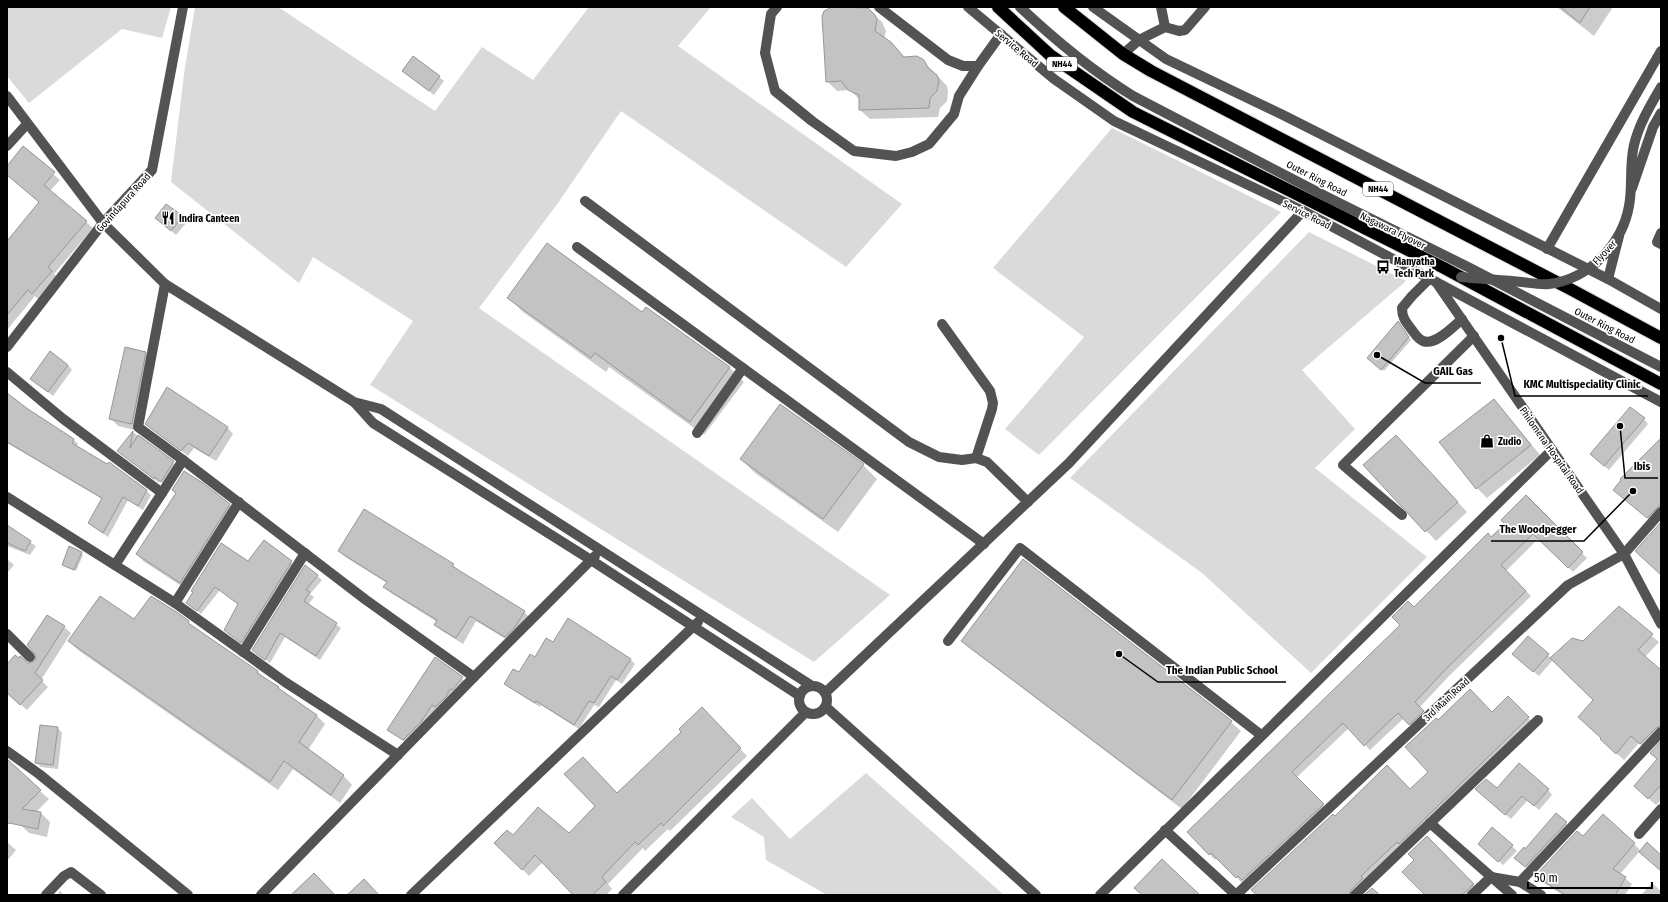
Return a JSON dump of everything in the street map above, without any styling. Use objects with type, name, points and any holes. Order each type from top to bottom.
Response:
[{"type":"highway","name":"Nagawara Flyover","points":[[998,7],[1050,55],[1133,112],[1461,277],[1661,384]]},
{"type":"highway","name":"Outer Ring Road","points":[[1064,7],[1123,54],[1151,72],[1572,290],[1661,338]]},
{"type":"street","name":"Govindapura Road","points":[[7,347],[103,222],[152,170],[183,7]]},
{"type":"street","points":[[777,7],[771,14],[765,53],[775,91],[812,121],[854,151],[896,156],[912,152],[929,144],[954,114],[959,96],[1001,34]]},
{"type":"street","points":[[879,7],[948,60],[963,66],[978,66]]},
{"type":"street","name":"Service Road","points":[[968,7],[1054,79],[1114,121],[1303,211],[1661,402]]},
{"type":"street","name":"Outer Ring Road","points":[[1020,7],[1074,55],[1102,76],[1133,96],[1322,195],[1468,267],[1661,368]]},
{"type":"street","points":[[1093,7],[1166,59],[1283,115],[1608,279],[1661,309]]},
{"type":"street","points":[[1160,7],[1165,27]]},
{"type":"street","points":[[1123,54],[1139,40],[1165,27],[1179,31],[1185,30],[1205,7]]},
{"type":"street","points":[[1547,249],[1661,51]]},
{"type":"street","name":"Flyover","points":[[1461,277],[1548,284],[1571,278],[1604,255],[1613,245],[1626,219],[1629,205],[1634,144],[1644,117],[1661,87]]},
{"type":"street","points":[[7,96],[103,222],[165,284],[354,402],[381,410],[812,686],[820,688],[825,693],[828,700],[826,707],[820,713],[810,714],[800,705],[800,696],[804,689],[812,686]]},
{"type":"street","points":[[1608,279],[1635,178],[1653,128],[1661,113]]},
{"type":"street","points":[[7,146],[28,124]]},
{"type":"street","points":[[585,201],[909,442],[939,457],[962,460],[976,458],[987,462],[1028,502]]},
{"type":"street","points":[[825,693],[1069,463],[1303,211]]},
{"type":"street","points":[[1661,233],[1657,242],[1661,244]]},
{"type":"street","points":[[577,247],[984,544]]},
{"type":"street","points":[[1433,279],[1412,296],[1402,308],[1404,320],[1419,338],[1424,341],[1432,342],[1442,336],[1462,319]]},
{"type":"street","name":"Philomena Hospital Road","points":[[1433,279],[1624,554],[1661,624]]},
{"type":"street","points":[[165,284],[138,427],[239,502],[366,600],[474,677]]},
{"type":"street","points":[[942,324],[990,391],[992,398],[992,409],[976,458]]},
{"type":"street","points":[[1402,515],[1343,466],[1474,336]]},
{"type":"street","points":[[697,433],[743,368]]},
{"type":"street","points":[[7,372],[62,418],[162,493]]},
{"type":"street","points":[[354,402],[373,423],[591,560],[800,696]]},
{"type":"street","points":[[1100,895],[1552,450]]},
{"type":"street","points":[[115,564],[183,460]]},
{"type":"street","points":[[7,497],[175,603],[285,682],[398,755]]},
{"type":"street","points":[[175,603],[239,502]]},
{"type":"street","name":"3rd Main Road","points":[[1236,895],[1568,585],[1624,554],[1661,512]]},
{"type":"street","points":[[948,641],[1020,548],[1261,735]]},
{"type":"street","points":[[261,895],[600,550]]},
{"type":"street","points":[[243,652],[305,553]]},
{"type":"street","points":[[411,895],[704,616]]},
{"type":"street","points":[[7,634],[30,657]]},
{"type":"street","points":[[826,707],[1036,895]]},
{"type":"street","points":[[623,895],[806,712]]},
{"type":"street","points":[[1355,895],[1538,720]]},
{"type":"street","points":[[1520,882],[1661,732]]},
{"type":"street","points":[[7,751],[39,774],[188,895]]},
{"type":"street","points":[[1639,834],[1661,809]]},
{"type":"street","points":[[1430,823],[1512,895]]},
{"type":"street","points":[[1165,830],[1236,895]]},
{"type":"street","points":[[46,895],[64,876],[71,872],[101,895]]},
{"type":"street","points":[[1491,877],[1520,882],[1541,895]]},
{"type":"street","points":[[1472,895],[1491,877]]},
{"type":"shaded area","points":[[7,7],[171,7],[162,38],[122,29],[29,103],[7,76]]},
{"type":"shaded area","points":[[195,7],[278,7],[435,111],[482,47],[533,80],[589,7],[711,7],[678,46],[902,204],[846,267],[621,111],[558,203],[479,308],[890,595],[814,662],[370,385],[413,321],[313,257],[299,283],[171,182],[184,74]]},
{"type":"shaded area","points":[[1112,128],[1281,212],[1039,455],[1005,429],[1084,337],[993,268]]},
{"type":"shaded area","points":[[1309,232],[1406,281],[1302,370],[1355,429],[1315,468],[1427,557],[1311,673],[1202,573],[1070,478]]},
{"type":"shaded area","points":[[866,773],[1004,895],[827,895],[766,860],[764,837],[731,817],[752,798],[790,839]]},
{"type":"building","points":[[832,7],[868,8],[875,15],[877,20],[875,31],[891,42],[904,57],[917,56],[924,60],[928,68],[937,75],[939,81],[937,91],[930,98],[929,108],[859,110],[859,95],[848,90],[841,81],[826,82],[822,16],[824,11]]},
{"type":"building","points":[[1560,7],[1590,7],[1580,23]]},
{"type":"building","points":[[413,56],[440,76],[429,91],[402,71]]},
{"type":"building","points":[[23,146],[55,172],[44,185],[87,221],[48,267],[52,271],[32,294],[28,290],[7,315],[7,241],[39,202],[7,175],[7,166]]},
{"type":"building","points":[[166,204],[183,216],[171,231],[155,218]]},
{"type":"building","points":[[547,243],[642,312],[646,307],[730,367],[690,422],[595,353],[591,358],[507,298]]},
{"type":"building","points":[[1398,321],[1409,337],[1381,370],[1367,358]]},
{"type":"building","points":[[125,347],[146,352],[132,424],[109,419]]},
{"type":"building","points":[[50,351],[68,365],[48,392],[30,379]]},
{"type":"building","points":[[167,387],[228,427],[209,456],[188,443],[181,451],[145,424]]},
{"type":"building","points":[[7,393],[28,409],[74,439],[72,443],[107,464],[109,462],[147,490],[138,506],[123,497],[103,533],[88,523],[102,498],[7,442]]},
{"type":"building","points":[[1494,399],[1531,445],[1476,489],[1439,442]]},
{"type":"building","points":[[780,404],[864,464],[823,519],[740,459]]},
{"type":"building","points":[[1630,407],[1645,418],[1604,466],[1590,454]]},
{"type":"building","points":[[133,431],[130,448],[138,435],[174,461],[161,482],[155,477],[154,479],[117,451]]},
{"type":"building","points":[[1396,435],[1458,502],[1425,532],[1363,465]]},
{"type":"building","points":[[1661,438],[1661,504],[1647,518],[1613,490],[1621,480],[1620,479]]},
{"type":"building","points":[[184,471],[203,483],[230,504],[180,583],[136,554],[176,493],[172,490]]},
{"type":"building","points":[[1526,495],[1583,552],[1568,568],[1533,534],[1501,565],[1526,591],[1445,670],[1415,702],[1424,711],[1409,725],[1398,713],[1364,746],[1343,723],[1292,772],[1324,804],[1242,880],[1238,876],[1236,878],[1211,853],[1209,855],[1187,832],[1400,625],[1392,617],[1408,601],[1414,607],[1488,533],[1491,537],[1505,524],[1501,520]]},
{"type":"building","points":[[364,509],[454,564],[452,566],[525,611],[515,627],[505,637],[470,616],[456,638],[434,625],[437,620],[383,587],[387,582],[338,551]]},
{"type":"building","points":[[1661,522],[1661,575],[1635,551]]},
{"type":"building","points":[[7,525],[31,541],[25,551],[7,543]]},
{"type":"building","points":[[264,540],[292,561],[241,643],[224,630],[238,604],[215,587],[197,611],[186,603],[193,592],[191,591],[221,543],[248,561]]},
{"type":"building","points":[[69,546],[82,552],[74,570],[62,565]]},
{"type":"building","points":[[1023,559],[1232,721],[1172,800],[961,641]]},
{"type":"building","points":[[305,565],[318,575],[306,590],[310,592],[304,601],[337,623],[316,656],[280,633],[265,660],[252,650]]},
{"type":"building","points":[[100,596],[134,619],[151,596],[178,613],[189,621],[188,623],[258,671],[257,673],[317,715],[299,742],[344,775],[331,795],[284,761],[270,782],[68,641]]},
{"type":"building","points":[[1619,606],[1653,634],[1638,650],[1661,670],[1661,726],[1656,728],[1640,744],[1631,736],[1616,754],[1578,717],[1593,700],[1550,658],[1572,638],[1583,641]]},
{"type":"building","points":[[47,615],[65,626],[35,673],[43,680],[20,705],[7,693],[7,664],[15,655],[19,658],[20,656],[28,663],[35,661],[36,655],[27,645]]},
{"type":"building","points":[[568,618],[631,659],[617,680],[611,676],[594,703],[589,701],[574,725],[536,701],[535,703],[504,684],[513,669],[519,672],[530,654],[535,657],[546,638],[553,642]]},
{"type":"building","points":[[1528,636],[1549,654],[1533,672],[1512,654]]},
{"type":"building","points":[[435,657],[463,677],[452,690],[450,689],[446,697],[435,707],[432,705],[421,722],[403,740],[387,730]]},
{"type":"building","points":[[1470,689],[1492,712],[1508,696],[1529,717],[1399,844],[1397,842],[1361,876],[1363,878],[1351,890],[1349,895],[1257,895],[1251,890],[1333,814],[1335,816],[1387,765],[1410,789],[1428,772],[1405,747],[1436,718],[1438,720]]},
{"type":"building","points":[[702,707],[741,748],[663,826],[661,823],[638,845],[635,842],[602,877],[606,882],[592,895],[573,895],[535,855],[522,870],[494,843],[507,830],[513,835],[538,807],[569,833],[595,806],[564,774],[583,757],[617,793],[681,732],[679,729]]},
{"type":"building","points":[[40,725],[58,727],[53,765],[35,763]]},
{"type":"building","points":[[1661,741],[1661,785],[1648,799],[1634,786],[1657,759],[1650,753]]},
{"type":"building","points":[[7,759],[41,790],[22,809],[41,812],[38,829],[9,823],[7,825]]},
{"type":"building","points":[[1519,763],[1549,789],[1534,806],[1522,796],[1505,815],[1475,789],[1486,779],[1497,788]]},
{"type":"building","points":[[1556,813],[1567,822],[1525,867],[1514,858],[1524,847],[1525,849]]},
{"type":"building","points":[[1603,814],[1635,843],[1613,869],[1626,877],[1615,895],[1566,895],[1535,876],[1577,831],[1583,836]]},
{"type":"building","points":[[1492,827],[1513,845],[1498,862],[1478,844]]},
{"type":"building","points":[[1427,836],[1474,884],[1462,895],[1425,895],[1402,872],[1414,860],[1408,854]]},
{"type":"building","points":[[1647,842],[1661,855],[1661,871],[1639,852]]},
{"type":"building","points":[[1162,859],[1200,895],[1142,895],[1134,888]]},
{"type":"building","points":[[314,873],[335,895],[291,895]]},
{"type":"building","points":[[364,879],[379,895],[347,895]]},
{"type":"building","points":[[1372,888],[1380,895],[1364,895]]},
{"type":"place","name":"Indira Canteen","points":[[168,218]]},
{"type":"place","name":"Manyatha Tech Park","points":[[1383,267]]},
{"type":"place","name":"KMC Multispeciality Clinic","points":[[1501,338]]},
{"type":"place","name":"GAIL Gas","points":[[1377,355]]},
{"type":"place","name":"Ibis","points":[[1620,426]]},
{"type":"place","name":"Zudio","points":[[1487,441]]},
{"type":"place","name":"The Woodpegger","points":[[1633,491]]},
{"type":"place","name":"The Indian Public School","points":[[1119,654]]}]
